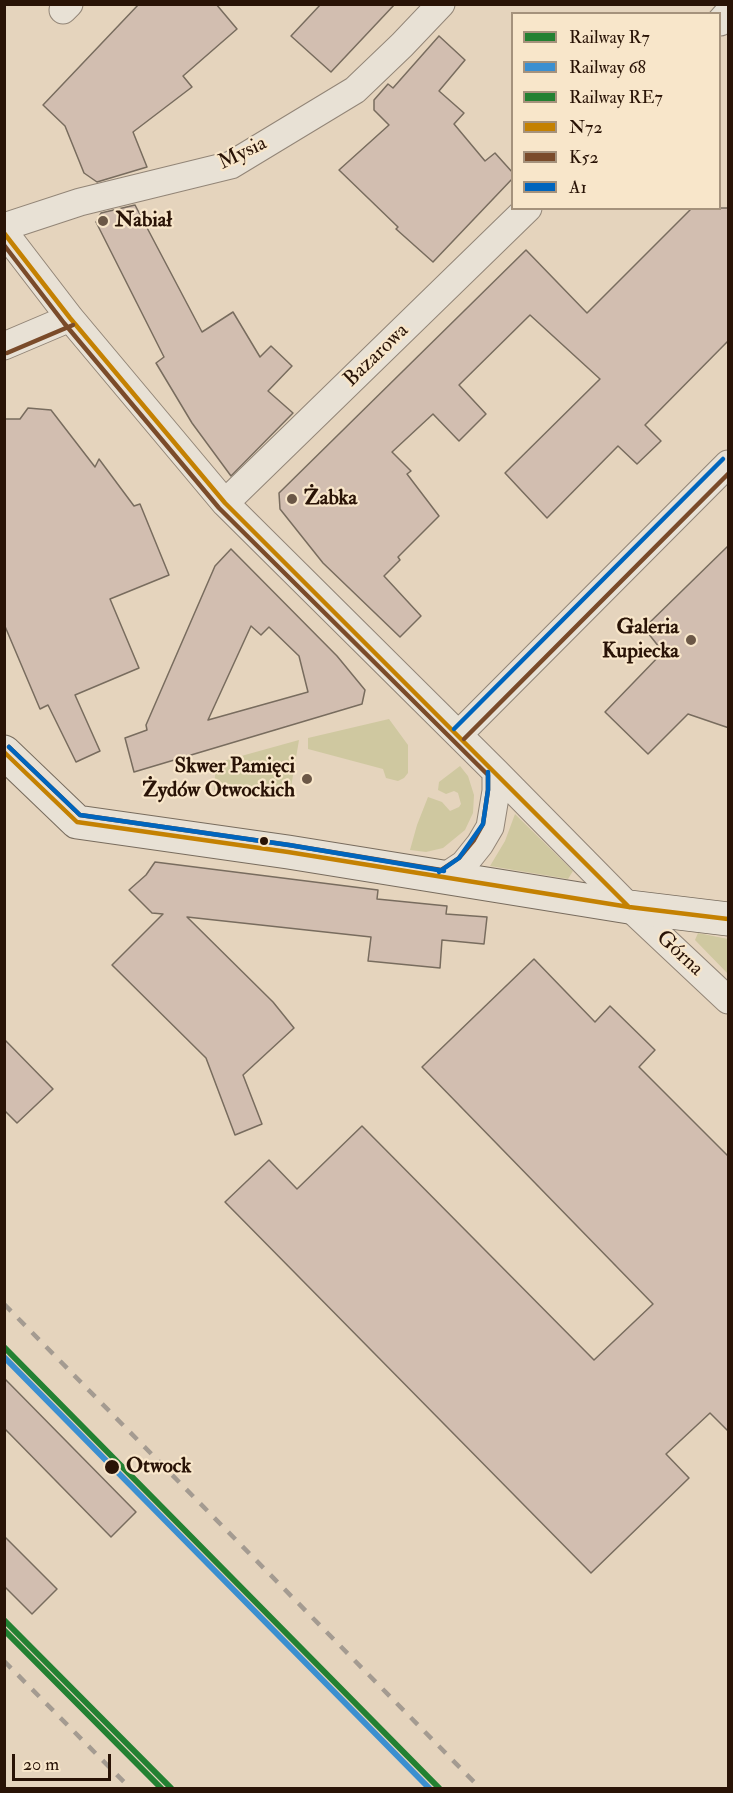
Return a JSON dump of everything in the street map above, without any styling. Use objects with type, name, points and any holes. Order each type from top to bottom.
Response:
[{"type":"street","name":"Mysia","points":[[4,230],[80,202],[231,165],[355,90],[441,4]]},
{"type":"street","name":"Bazarowa","points":[[225,504],[526,210]]},
{"type":"street","name":"Górna","points":[[4,230],[70,318],[225,504],[459,734],[629,908],[729,1000]]},
{"type":"street","points":[[4,346],[70,318]]},
{"type":"street","points":[[459,734],[729,464]]},
{"type":"street","points":[[4,752],[77,822],[288,852],[629,908],[729,920]]},
{"type":"street","points":[[443,878],[464,864],[490,827],[496,791],[496,772]]},
{"type":"shaded area","points":[[389,719],[408,745],[408,773],[398,781],[386,778],[383,769],[308,749],[308,738]]},
{"type":"shaded area","points":[[299,740],[289,799],[285,798],[286,793],[257,790],[256,794],[214,790],[216,763]]},
{"type":"shaded area","points":[[460,766],[468,776],[474,795],[473,813],[465,830],[443,848],[426,852],[410,850],[428,797],[442,802],[450,811],[461,804],[458,793],[454,791],[446,794],[438,790],[439,782]]},
{"type":"shaded area","points":[[515,814],[573,871],[568,879],[490,866],[505,841]]},
{"type":"shaded area","points":[[698,933],[728,939],[728,974],[695,940]]},
{"type":"building","points":[[139,4],[216,4],[237,29],[183,76],[192,87],[133,132],[147,167],[97,182],[84,173],[65,126],[43,105]]},
{"type":"building","points":[[321,4],[395,4],[331,72],[291,36]]},
{"type":"building","points":[[439,36],[465,60],[439,91],[464,113],[454,124],[485,161],[495,153],[511,171],[511,180],[433,262],[396,229],[398,227],[339,170],[389,125],[374,110],[374,100],[388,84],[393,88]]},
{"type":"building","points":[[135,205],[202,332],[233,312],[260,357],[271,346],[292,366],[268,391],[293,413],[231,476],[192,423],[156,363],[164,357],[96,222],[101,213]]},
{"type":"building","points":[[729,208],[729,340],[645,425],[661,441],[637,464],[618,446],[547,518],[505,473],[600,379],[530,315],[459,385],[486,414],[459,441],[433,414],[392,452],[411,471],[407,474],[439,516],[398,557],[400,560],[384,576],[421,616],[400,637],[323,563],[280,509],[279,493],[526,250],[587,313],[690,210]]},
{"type":"building","points":[[28,408],[51,410],[95,467],[99,459],[134,506],[140,504],[169,575],[110,599],[139,668],[75,695],[100,751],[76,762],[48,705],[40,709],[4,624],[4,419],[20,419]]},
{"type":"building","name":"Galeria Kupiecka","points":[[729,545],[729,728],[688,714],[648,754],[605,712],[663,652],[644,628]]},
{"type":"building","points":[[231,549],[337,656],[365,690],[362,704],[134,772],[125,738],[147,730],[146,725],[215,566]],"holes":[[[251,626],[261,635],[269,627],[299,656],[308,692],[208,720]]]},
{"type":"building","points":[[155,862],[378,890],[377,899],[447,906],[446,914],[487,917],[484,944],[442,940],[440,968],[368,961],[371,937],[187,917],[273,1002],[294,1028],[243,1075],[262,1124],[235,1135],[206,1058],[112,965],[163,914],[152,913],[129,890],[146,875]]},
{"type":"building","points":[[534,959],[595,1022],[610,1006],[655,1050],[639,1067],[729,1157],[729,1432],[710,1413],[666,1454],[689,1478],[591,1573],[225,1202],[269,1160],[297,1189],[362,1126],[594,1360],[653,1304],[422,1067]]},
{"type":"building","points":[[4,1039],[53,1089],[17,1123],[4,1110]]},
{"type":"building","points":[[4,1378],[136,1512],[111,1537],[4,1428]]},
{"type":"building","points":[[4,1536],[57,1589],[32,1614],[4,1586]]},
{"type":"railway","points":[[4,1304],[480,1788]]},
{"type":"railway","points":[[4,1661],[130,1788]]},
{"type":"rail line","name":"R7","points":[[4,1347],[439,1788]]},
{"type":"rail line","name":"68","points":[[4,1357],[429,1788]]},
{"type":"rail line","name":"R7","points":[[4,1620],[171,1788]]},
{"type":"rail line","name":"RE7","points":[[4,1630],[161,1788]]},
{"type":"transit line","name":"N72","points":[[4,233],[70,318],[225,503],[629,907]]},
{"type":"transit line","name":"K52","points":[[4,245],[64,323],[219,508],[488,775],[488,790],[483,824],[474,840],[459,858],[441,870],[289,845],[80,815],[9,747]]},
{"type":"transit line","name":"K52","points":[[7,353],[73,325]]},
{"type":"transit line","name":"A1","points":[[454,729],[723,459]]},
{"type":"transit line","name":"K52","points":[[464,739],[728,474]]},
{"type":"transit line","name":"A1","points":[[9,747],[80,815],[289,845],[444,871]]},
{"type":"transit line","name":"N72","points":[[4,752],[77,822],[288,852],[629,907],[728,919]]},
{"type":"transit line","name":"A1","points":[[439,872],[459,858],[483,824],[488,772]]},
{"type":"place","name":"Nabiał","points":[[103,221]]},
{"type":"place","name":"Żabka","points":[[292,499]]},
{"type":"place","name":"Galeria Kupiecka","points":[[691,640]]},
{"type":"place","name":"Skwer Pamięci Żydów Otwockich","points":[[307,779]]},
{"type":"place","name":"Otwock","points":[[112,1467]]}]
